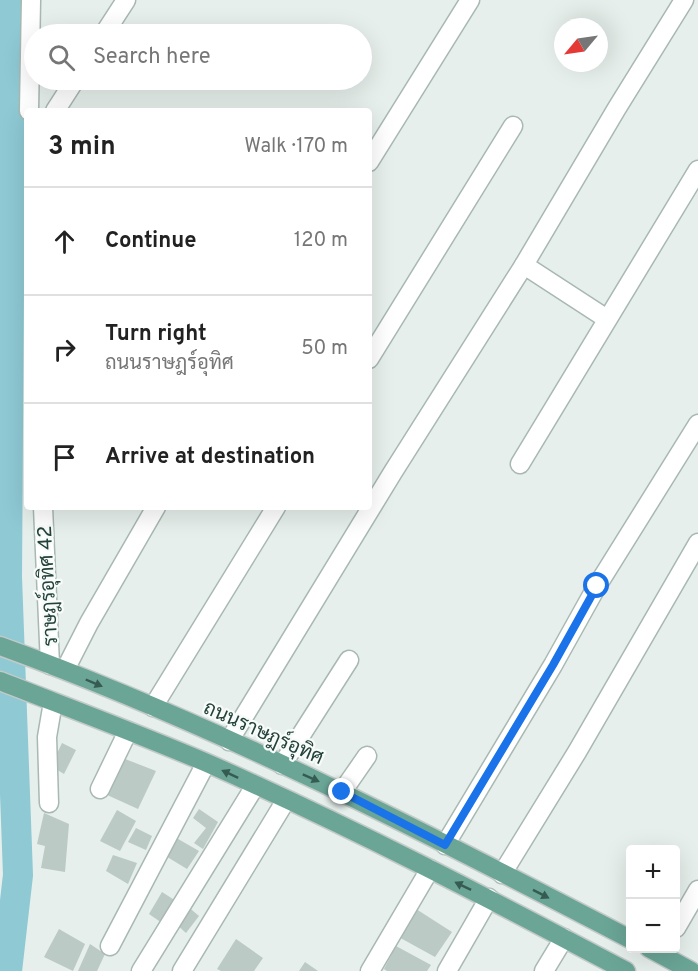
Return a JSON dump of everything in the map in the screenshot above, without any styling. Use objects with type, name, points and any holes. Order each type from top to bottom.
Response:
[{"type":"main road","name":"ถนนราษฎร์อุทิศ","points":[[0,646],[153,707],[342,792],[626,937]]},
{"type":"main road","points":[[0,681],[206,763],[343,826],[489,898],[626,971]]},
{"type":"main road","points":[[663,953],[691,971]]},
{"type":"street","points":[[31,0],[31,24]]},
{"type":"street","points":[[110,24],[126,0]]},
{"type":"street","points":[[372,157],[470,0]]},
{"type":"street","points":[[372,507],[524,265],[684,0]]},
{"type":"street","points":[[29,90],[29,108]]},
{"type":"street","points":[[57,108],[69,90]]},
{"type":"street","points":[[372,354],[513,126]]},
{"type":"street","points":[[519,464],[698,170]]},
{"type":"street","points":[[524,265],[607,319]]},
{"type":"street","points":[[445,845],[553,665],[597,586],[698,424]]},
{"type":"street","name":"ราษฎร์อุทิศ 42","points":[[43,510],[51,665]]},
{"type":"street","points":[[51,665],[106,593],[154,510]]},
{"type":"street","points":[[153,707],[274,510]]},
{"type":"street","points":[[230,741],[370,510]]},
{"type":"street","points":[[502,874],[577,752],[698,543]]},
{"type":"street","points":[[282,765],[349,660]]},
{"type":"street","points":[[48,700],[49,803]]},
{"type":"street","points":[[100,789],[128,731]]},
{"type":"street","points":[[342,792],[367,756]]},
{"type":"street","points":[[110,946],[206,763]]},
{"type":"street","points":[[141,971],[255,786]]},
{"type":"street","points":[[182,971],[286,800]]},
{"type":"street","points":[[370,971],[430,869]]},
{"type":"street","points":[[680,920],[698,890]]},
{"type":"street","points":[[447,971],[489,898]]},
{"type":"street","points":[[544,971],[564,938]]},
{"type":"building","points":[[62,743],[76,750],[64,774],[51,766]]},
{"type":"building","points":[[120,757],[156,771],[138,809],[105,794]]},
{"type":"building","points":[[199,809],[218,822],[203,849],[194,843],[206,828],[193,818]]},
{"type":"building","points":[[117,810],[136,821],[120,851],[100,841]]},
{"type":"building","points":[[44,813],[69,824],[65,872],[41,868],[45,846],[37,844]]},
{"type":"building","points":[[136,828],[152,836],[146,850],[128,842]]},
{"type":"building","points":[[173,836],[199,851],[187,869],[164,855]]},
{"type":"building","points":[[113,855],[137,863],[128,884],[106,871]]},
{"type":"building","points":[[162,892],[176,901],[162,923],[149,914]]},
{"type":"building","points":[[186,905],[199,916],[186,933],[175,923]]},
{"type":"building","points":[[413,907],[452,932],[435,957],[395,935]]},
{"type":"building","points":[[59,929],[85,944],[73,971],[44,957]]},
{"type":"building","points":[[236,939],[263,958],[254,971],[217,969]]},
{"type":"building","points":[[90,944],[105,954],[97,971],[78,971]]},
{"type":"building","points":[[396,946],[431,965],[427,971],[387,971],[384,969]]},
{"type":"building","points":[[305,962],[318,971],[299,971]]},
{"type":"waterway","points":[[7,971],[18,875],[7,577],[11,0]]},
{"type":"route","points":[[342,792],[445,845],[553,665],[597,586]]}]
